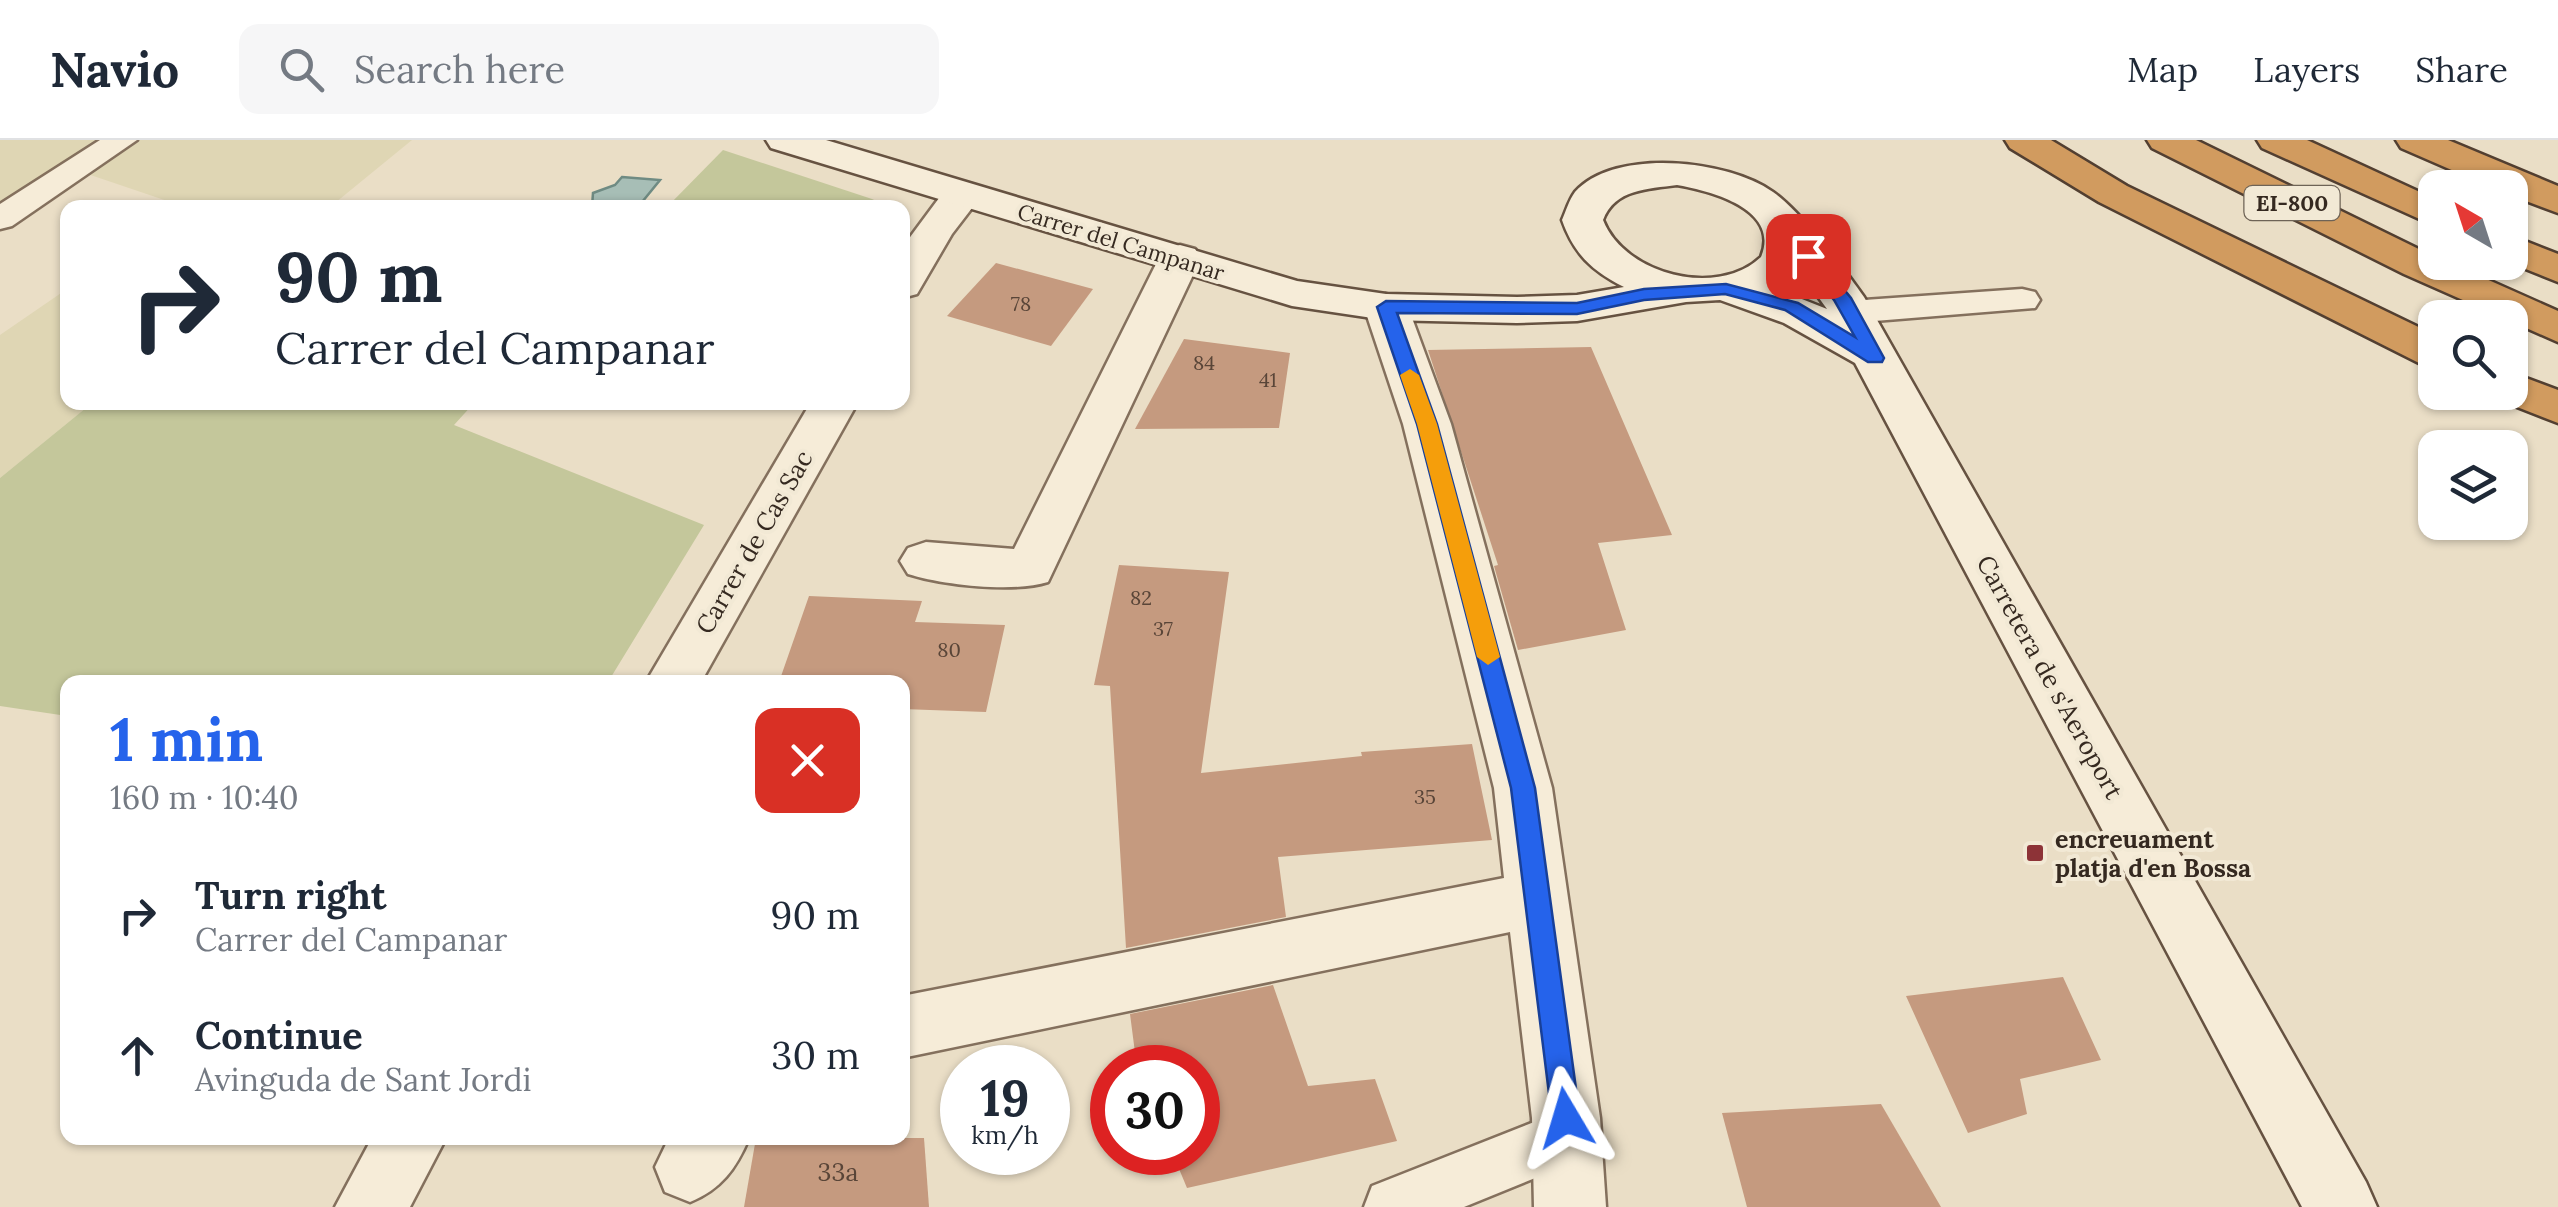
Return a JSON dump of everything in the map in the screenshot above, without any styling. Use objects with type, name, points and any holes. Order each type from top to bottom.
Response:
[{"type":"highway","points":[[2024,140],[2114,194],[2418,344]]},
{"type":"highway","name":"EI-800","points":[[2166,140],[2558,328]]},
{"type":"highway","name":"EI-800","points":[[2276,140],[2418,206]]},
{"type":"highway","points":[[2415,140],[2558,201]]},
{"type":"highway","points":[[2528,256],[2558,269]]},
{"type":"highway","points":[[2528,395],[2558,408]]},
{"type":"main road","name":"Carrer del Campanar","points":[[784,140],[1292,294],[1386,307],[1517,310],[1577,308],[1680,290]]},
{"type":"main road","points":[[1619,181],[1628,140]]},
{"type":"main road","name":"Carretera de s'Aeroport","points":[[1681,140],[1771,212],[1850,312],[2341,1207]]},
{"type":"main road","points":[[1564,255],[1593,196],[1619,181],[1648,174],[1692,176],[1732,186],[1771,212],[1787,241],[1779,265],[1766,276],[1726,289]]},
{"type":"main road","points":[[910,271],[934,230],[962,195]]},
{"type":"main road","points":[[1564,255],[1591,248],[1614,268],[1680,290],[1726,289],[1791,306],[1875,358]]},
{"type":"main road","name":"Carrer del Campanar","points":[[1463,306],[1515,290],[1564,255]]},
{"type":"main road","points":[[926,560],[1030,569],[1180,258]]},
{"type":"main road","points":[[1386,307],[1427,424],[1523,788],[1567,1138],[1570,1207]]},
{"type":"main road","name":"Carrer de Cas Sac","points":[[677,675],[830,410]]},
{"type":"main road","points":[[910,1025],[1538,899]]},
{"type":"main road","points":[[371,1207],[407,1145]]},
{"type":"lane","points":[[0,219],[121,140]]},
{"type":"lane","points":[[1850,312],[2022,300]]},
{"type":"lane","points":[[1393,1207],[1567,1138]]},
{"type":"shaded area","points":[[0,140],[412,140],[339,200],[164,200],[61,165],[0,205]]},
{"type":"shaded area","points":[[60,294],[60,410],[83,410],[0,478],[0,335]]},
{"type":"green space","points":[[723,150],[874,200],[674,200]]},
{"type":"green space","points":[[83,410],[468,410],[454,425],[704,525],[612,675],[60,675],[60,715],[0,706],[0,478]]},
{"type":"water","points":[[622,177],[660,180],[644,200],[592,200],[593,193],[615,185]]},
{"type":"building","points":[[996,263],[1093,289],[1051,346],[947,316]]},
{"type":"building","points":[[1184,339],[1290,353],[1279,428],[1135,429]]},
{"type":"building","points":[[1591,347],[1672,535],[1598,543],[1626,630],[1518,650],[1494,566],[1498,565],[1428,350]]},
{"type":"building","points":[[1119,565],[1229,572],[1201,773],[1362,756],[1361,752],[1472,744],[1492,840],[1278,857],[1286,917],[1126,948],[1110,686],[1094,685]]},
{"type":"building","points":[[809,596],[922,601],[915,622],[1005,625],[986,712],[910,709],[910,675],[781,675]]},
{"type":"building","points":[[2063,977],[2101,1060],[2020,1079],[2027,1114],[1968,1133],[1906,996]]},
{"type":"building","points":[[1273,985],[1308,1086],[1375,1079],[1397,1141],[1187,1188],[1182,1175],[1220,1175],[1220,1045],[1134,1045],[1130,1014]]},
{"type":"building","points":[[1881,1104],[1941,1207],[1747,1207],[1722,1113]]},
{"type":"building","points":[[910,1138],[924,1138],[929,1207],[744,1207],[755,1145],[910,1145]]},
{"type":"slow traffic","points":[[1410,375],[1427,424],[1488,657]]},
{"type":"place","name":"encreuament platja d'en Bossa","points":[[2035,853]]},
{"type":"route","points":[[1566,1118],[1523,788],[1427,424],[1386,307],[1577,308],[1680,290],[1726,289],[1791,306],[1875,358],[1842,298],[1808,256]]}]
